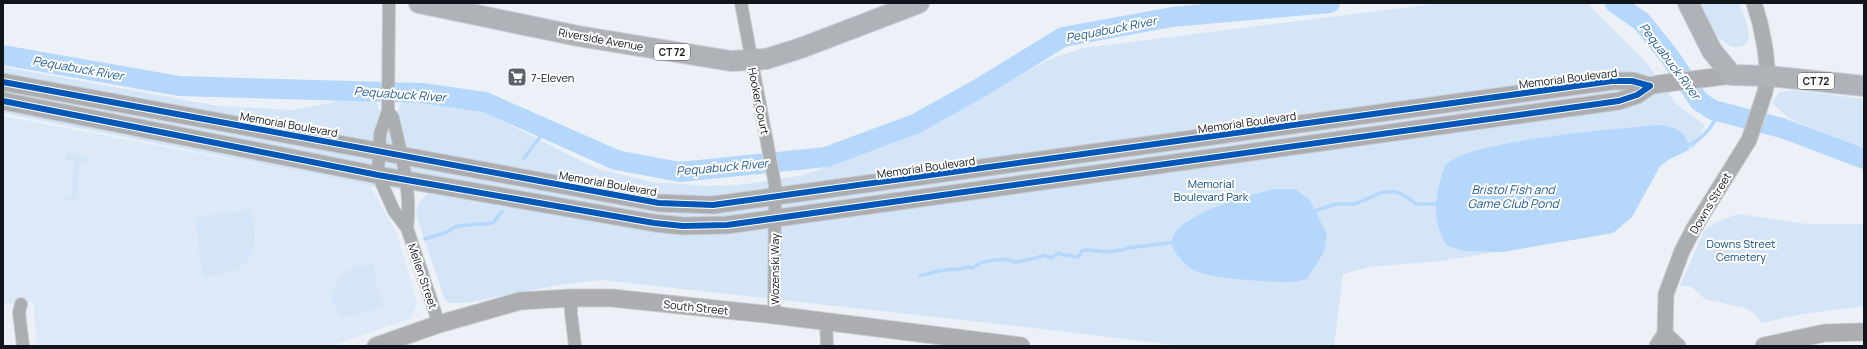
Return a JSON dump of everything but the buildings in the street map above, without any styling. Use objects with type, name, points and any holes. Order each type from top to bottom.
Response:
[{"type":"highway","name":"Riverside Avenue","points":[[419,3],[578,36],[701,58],[731,61],[766,58],[801,48],[919,3]]},
{"type":"highway","points":[[1688,3],[1712,51],[1732,75]]},
{"type":"highway","name":"CT 72","points":[[1732,75],[1768,76],[1864,86]]},
{"type":"main road","name":"Memorial Boulevard","points":[[3,82],[659,203],[713,205],[774,198],[1612,81],[1632,81],[1654,85],[1732,75]]},
{"type":"main road","name":"Memorial Boulevard","points":[[3,101],[378,175],[654,223],[683,226],[727,225],[774,219],[1619,101],[1637,95],[1654,85]]},
{"type":"main road","name":"South Street","points":[[376,346],[439,324],[520,301],[571,298],[612,298],[774,315],[1002,345],[1021,346]]},
{"type":"main road","points":[[1764,346],[1824,333],[1864,332]]},
{"type":"street","name":"Mellen Street","points":[[389,3],[388,111],[380,134],[378,150],[378,175],[394,211],[407,228],[439,324]]},
{"type":"street","name":"Hooker Court","points":[[741,3],[774,179],[774,198]]},
{"type":"street","points":[[1754,3],[1760,22],[1768,76]]},
{"type":"street","name":"Downs Street","points":[[1678,346],[1661,340],[1666,294],[1682,251],[1694,228],[1749,140],[1762,102],[1768,76]]},
{"type":"street","name":"Mellen Street","points":[[388,111],[393,118],[406,180],[409,213],[407,228]]},
{"type":"street","name":"Wozenski Way","points":[[774,198],[774,315]]},
{"type":"street","points":[[571,298],[571,313],[576,346]]},
{"type":"street","points":[[21,304],[19,313],[23,346]]},
{"type":"street","points":[[826,322],[827,346]]},
{"type":"shaded area","points":[[3,116],[370,186],[396,231],[417,301],[412,318],[331,346],[37,346],[33,303],[3,304]]},
{"type":"green space","name":"Memorial Boulevard Park","points":[[1442,3],[1587,3],[1646,62],[1676,104],[1705,125],[1695,147],[1668,160],[1660,166],[1632,217],[1613,233],[1441,261],[1370,267],[1343,274],[1334,346],[1183,346],[601,280],[559,285],[466,303],[450,303],[445,300],[416,215],[418,204],[427,193],[370,186],[3,113],[3,67],[218,106],[293,110],[325,104],[349,97],[376,98],[379,110],[398,111],[403,101],[464,105],[491,115],[595,168],[652,182],[706,186],[739,185],[804,175],[887,145],[1048,60],[1083,48]]},
{"type":"green space","points":[[1700,3],[1739,3],[1748,29],[1748,41],[1744,45],[1733,47],[1719,38],[1710,26]]},
{"type":"green space","points":[[1793,90],[1864,99],[1864,152],[1789,118],[1772,103],[1779,92]]},
{"type":"green space","points":[[67,153],[84,156],[88,159],[87,162],[80,162],[77,195],[85,197],[64,202],[62,201],[63,197],[71,197],[74,161],[66,160]]},
{"type":"green space","points":[[251,210],[254,240],[253,251],[249,259],[243,266],[233,270],[203,277],[195,217]]},
{"type":"green space","name":"Downs Street Cemetery","points":[[1738,214],[1807,224],[1864,224],[1864,306],[1803,314],[1761,323],[1755,314],[1745,308],[1705,299],[1690,286],[1680,286],[1704,231],[1716,222]]},
{"type":"green space","points":[[372,264],[383,308],[343,317],[333,304],[332,294],[336,284],[343,275],[351,269]]},
{"type":"water","name":"Bristol Fish and Game Club Pond","points":[[1662,125],[1681,132],[1686,139],[1689,150],[1668,160],[1660,166],[1632,217],[1613,233],[1503,252],[1464,251],[1447,246],[1439,230],[1437,222],[1436,200],[1443,171],[1446,165],[1460,156],[1514,142],[1583,132]]},
{"type":"water","points":[[1276,189],[1295,189],[1310,200],[1327,235],[1324,252],[1307,279],[1291,282],[1280,282],[1254,281],[1212,276],[1191,269],[1174,251],[1172,242],[1176,232],[1200,214],[1234,200]]},
{"type":"waterway","name":"Pequabuck River","points":[[3,55],[179,86],[422,93],[485,102],[616,160],[680,172],[826,157],[915,124],[978,89],[1063,37],[1172,17],[1330,3]]},
{"type":"waterway","name":"Pequabuck River","points":[[1615,3],[1642,22],[1670,57],[1699,101],[1713,110],[1782,128],[1864,159]]},
{"type":"waterway","points":[[1685,146],[1696,141],[1706,133],[1719,112]]},
{"type":"waterway","points":[[524,158],[546,129]]},
{"type":"waterway","points":[[1311,212],[1336,204],[1355,204],[1383,192],[1396,192],[1407,197],[1416,204],[1439,204]]},
{"type":"waterway","points":[[425,239],[447,232],[457,226],[493,223],[502,211]]},
{"type":"waterway","points":[[920,275],[942,270],[962,269],[969,267],[973,268],[977,265],[993,260],[1011,260],[1015,262],[1044,255],[1051,258],[1059,253],[1075,257],[1079,256],[1082,251],[1087,250],[1106,252],[1176,242]]},
{"type":"cycle path","points":[[3,82],[659,203],[713,205],[1612,81],[1632,81],[1650,86]]},
{"type":"cycle path","points":[[3,101],[378,175],[654,223],[683,226],[727,225],[1619,101],[1637,95],[1650,86]]},
{"type":"place","name":"7-Eleven","points":[[517,77]]}]
